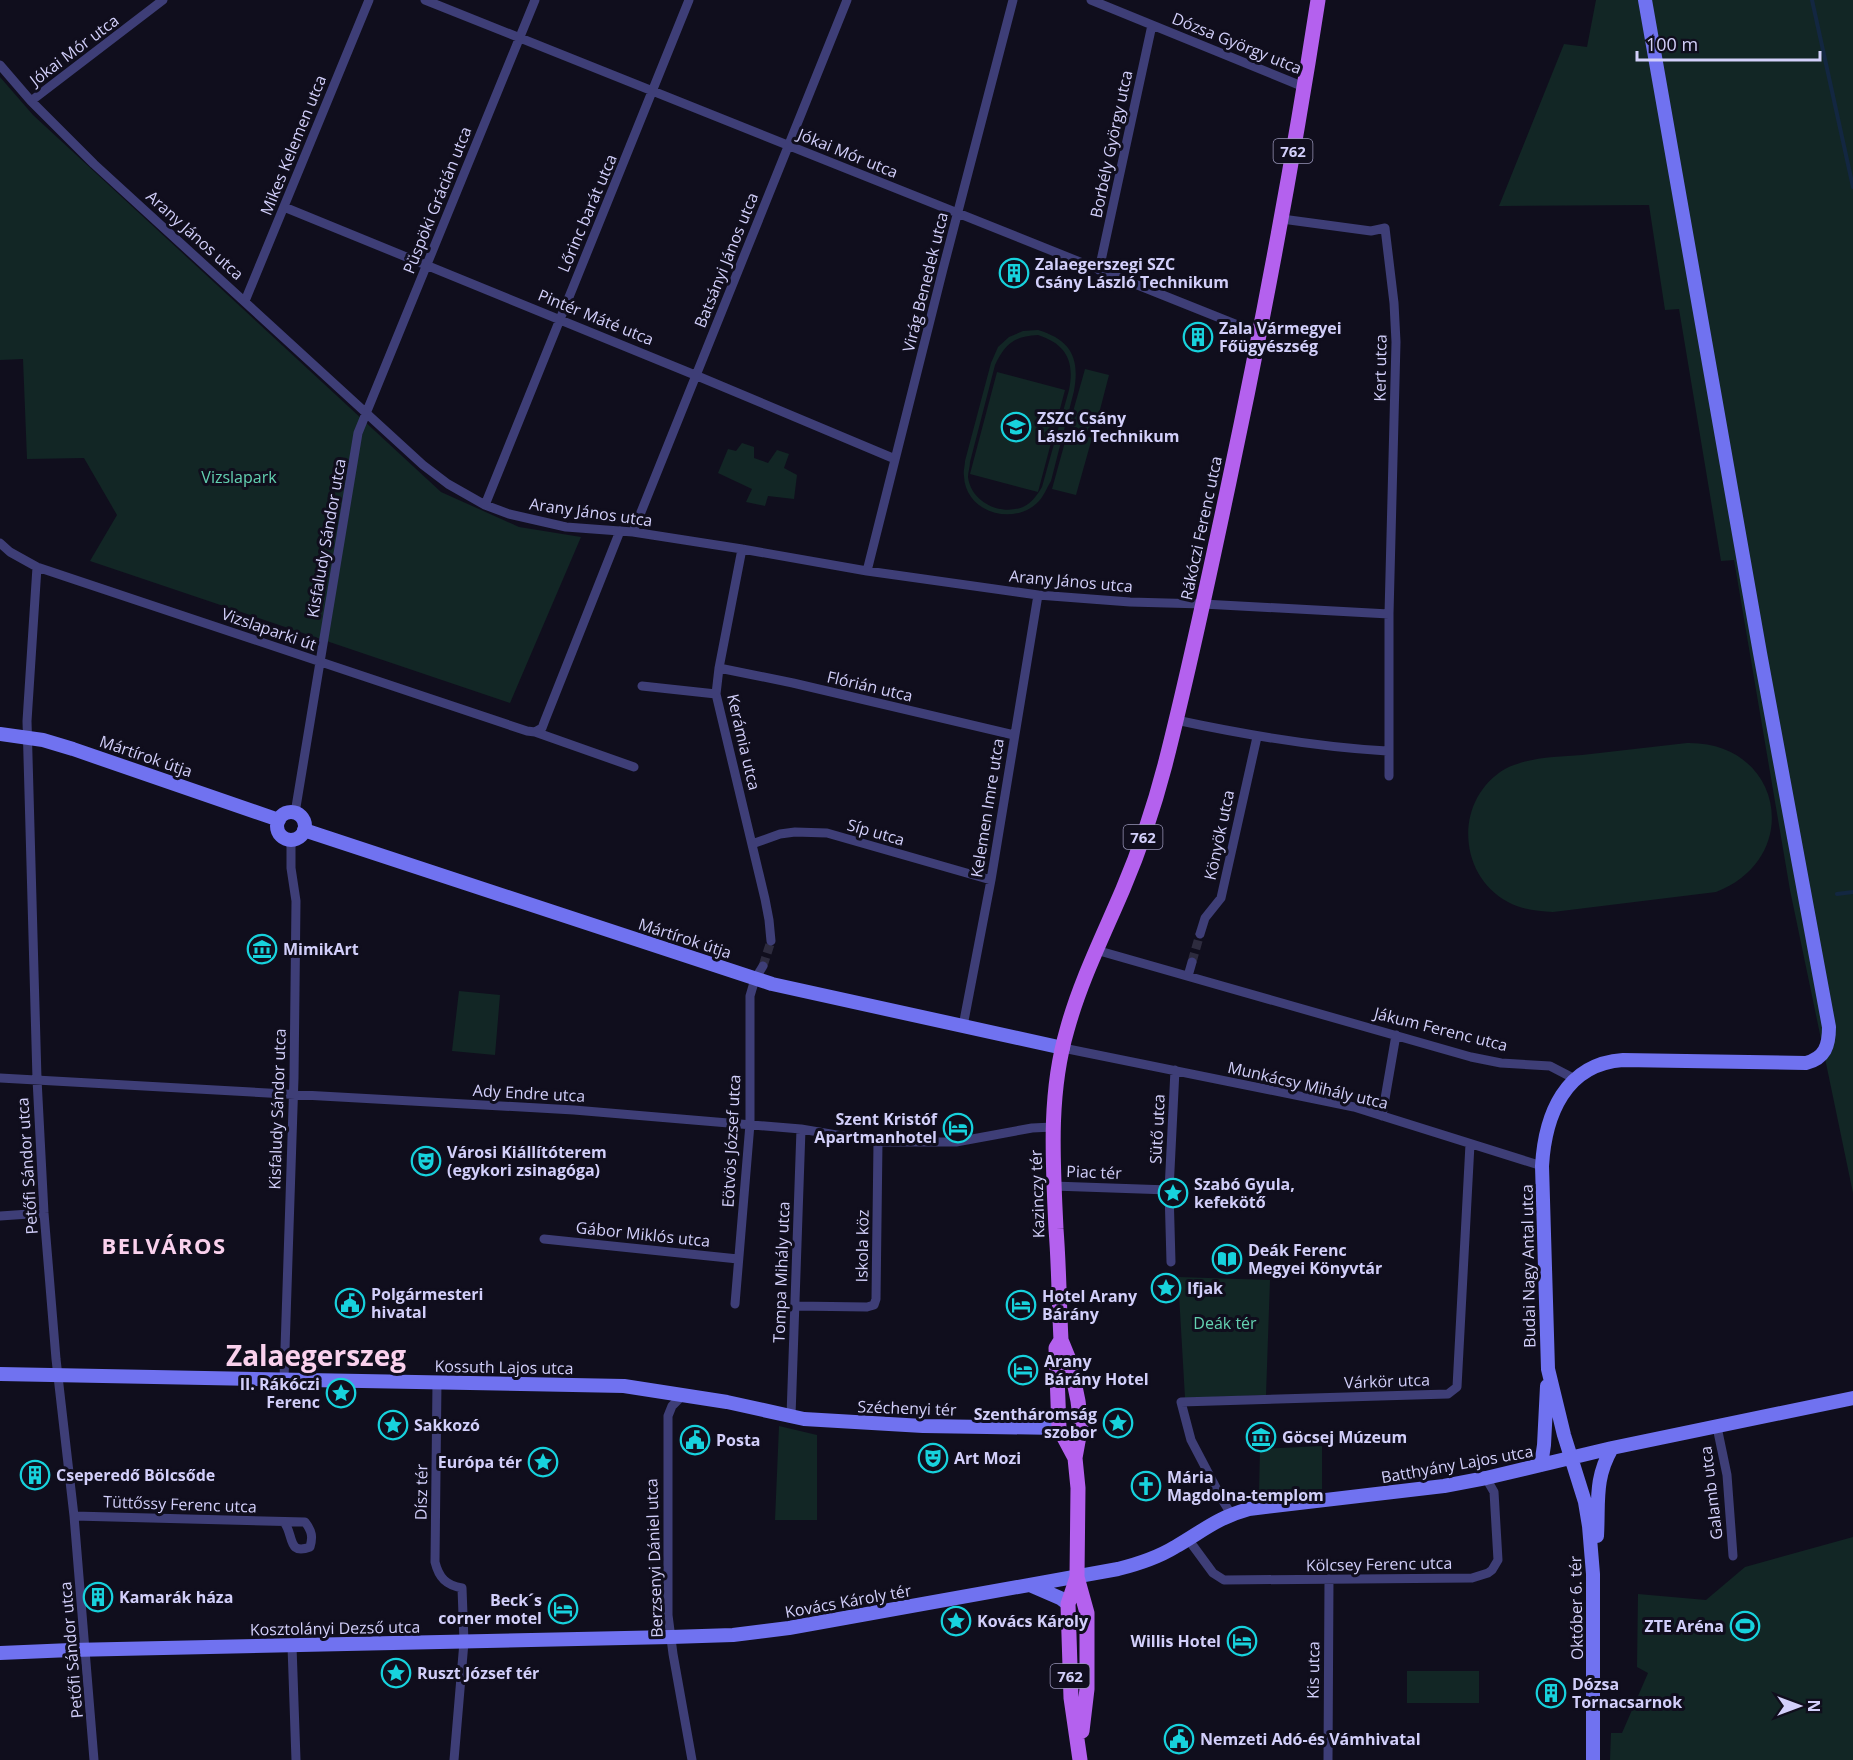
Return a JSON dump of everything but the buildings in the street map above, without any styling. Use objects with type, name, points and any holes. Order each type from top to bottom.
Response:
[{"type":"main road","name":"Rákóczi Ferenc utca","points":[[1062,1048],[1078,996],[1125,885],[1148,822],[1176,720],[1260,334],[1282,219],[1318,0]]},
{"type":"main road","name":"Kazinczy tér","points":[[1062,1048],[1056,1083],[1053,1127],[1053,1186],[1061,1340],[1070,1362],[1081,1425],[1075,1458],[1078,1488],[1077,1576]]},
{"type":"main road","name":"Kazinczy tér","points":[[1061,1340],[1056,1347],[1059,1428],[1075,1458]]},
{"type":"main road","name":"762","points":[[1077,1576],[1068,1604],[1071,1698],[1079,1754]]},
{"type":"main road","name":"762","points":[[1077,1576],[1087,1608],[1088,1653],[1087,1689],[1079,1754]]},
{"type":"street","name":"Jókai Mór utca","points":[[31,101],[163,0]]},
{"type":"street","name":"Mikes Kelemen utca","points":[[245,301],[369,0]]},
{"type":"street","name":"Jókai Mór utca","points":[[425,0],[1260,334]]},
{"type":"street","name":"Püspöki Grácián utca","points":[[368,412],[535,0]]},
{"type":"street","name":"Lőrinc barát utca","points":[[485,505],[559,319],[654,92],[689,0]]},
{"type":"street","name":"Batsányi János utca","points":[[633,532],[847,0]]},
{"type":"street","name":"Virág Benedek utca","points":[[867,571],[1013,0]]},
{"type":"street","name":"Dózsa György utca","points":[[1091,0],[1304,87]]},
{"type":"street","points":[[1575,1079],[1594,1066],[1623,1060],[1806,1063],[1823,1054],[1827,1047],[1829,1027],[1760,653],[1645,0]]},
{"type":"street","name":"Borbély György utca","points":[[1099,270],[1152,25]]},
{"type":"street","name":"Arany János utca","points":[[0,65],[31,101],[94,164],[368,412],[423,465],[448,484],[485,505],[509,514],[566,527],[633,532],[867,571],[1038,595],[1130,602],[1203,604]]},
{"type":"street","name":"Pintér Máté utca","points":[[284,207],[895,459]]},
{"type":"street","name":"Kert utca","points":[[1282,219],[1371,231],[1385,228],[1396,342],[1389,614],[1387,751],[1389,776]]},
{"type":"street","name":"Kisfaludy Sándor utca","points":[[295,813],[358,433],[368,412]]},
{"type":"street","points":[[535,732],[542,728],[546,720],[620,531]]},
{"type":"street","name":"Vizslaparki út","points":[[0,543],[16,556],[37,567],[634,767]]},
{"type":"street","name":"Kerámia utca","points":[[741,549],[716,694],[754,843],[771,941]]},
{"type":"street","name":"Petőfi Sándor utca","points":[[37,567],[27,721],[37,1079],[44,1213],[58,1374],[74,1516],[94,1760]]},
{"type":"street","name":"Kelemen Imre utca","points":[[963,1026],[991,880],[1038,595]]},
{"type":"street","points":[[1203,604],[1389,614]]},
{"type":"street","name":"Flórián utca","points":[[719,668],[1014,735]]},
{"type":"street","points":[[642,686],[716,694]]},
{"type":"street","points":[[1176,720],[1257,737],[1314,745],[1387,751]]},
{"type":"street","name":"Mártírok útja","points":[[0,734],[43,740],[73,749],[279,820]]},
{"type":"street","name":"Könyök utca","points":[[1200,934],[1205,918],[1221,898],[1257,737]]},
{"type":"street","points":[[295,813],[302,818],[304,830],[297,839],[290,840],[282,837],[277,825],[286,814],[295,813]]},
{"type":"street","name":"Mártírok útja","points":[[304,830],[755,979],[1062,1048]]},
{"type":"street","name":"Síp utca","points":[[754,843],[780,834],[827,833],[991,880]]},
{"type":"street","name":"Kisfaludy Sándor utca","points":[[284,1379],[293,1094],[296,901],[290,840]]},
{"type":"street","name":"Jákum Ferenc utca","points":[[1096,950],[1481,1059],[1501,1063],[1550,1066],[1575,1079]]},
{"type":"street","points":[[1188,976],[1192,962]]},
{"type":"street","points":[[755,979],[763,966]]},
{"type":"street","name":"Eötvös József utca","points":[[735,1305],[750,1124],[750,996],[755,979]]},
{"type":"street","points":[[1382,1116],[1396,1035]]},
{"type":"street","name":"Munkácsy Mihály utca","points":[[1062,1048],[1354,1107],[1542,1166]]},
{"type":"street","name":"Sütő utca","points":[[1171,1262],[1169,1190],[1175,1070]]},
{"type":"street","name":"Ady Endre utca","points":[[0,1078],[574,1110],[801,1129],[878,1142],[956,1142],[1032,1128],[1053,1127]]},
{"type":"street","name":"Budai Nagy Antal utca","points":[[1572,1458],[1548,1369],[1542,1166],[1545,1140],[1553,1112],[1575,1079]]},
{"type":"street","name":"Tompa Mihály utca","points":[[791,1416],[801,1129]]},
{"type":"street","name":"Iskola köz","points":[[795,1306],[867,1307],[874,1305],[876,1299],[878,1142]]},
{"type":"street","name":"Várkör utca","points":[[1232,1514],[1191,1440],[1181,1402],[1448,1394],[1457,1387],[1470,1144]]},
{"type":"street","name":"Piac tér","points":[[1053,1186],[1169,1190]]},
{"type":"street","points":[[0,1216],[44,1213]]},
{"type":"street","name":"Gábor Miklós utca","points":[[544,1239],[738,1259]]},
{"type":"street","points":[[1541,1465],[1548,1369]]},
{"type":"street","name":"Kossuth Lajos utca","points":[[0,1374],[624,1386],[727,1402],[791,1416]]},
{"type":"street","name":"Dísz tér","points":[[437,1382],[435,1562],[438,1574],[445,1582],[462,1588],[464,1642]]},
{"type":"street","name":"Berzsenyi Dániel utca","points":[[684,1395],[672,1406],[668,1416],[667,1577],[671,1637],[692,1760]]},
{"type":"street","name":"Batthyány Lajos utca","points":[[1077,1576],[1138,1564],[1162,1554],[1208,1525],[1249,1509],[1403,1492],[1486,1478],[1612,1448],[1853,1398]]},
{"type":"street","name":"Széchenyi tér","points":[[791,1416],[804,1419],[923,1426],[1059,1428]]},
{"type":"street","name":"Galamb utca","points":[[1717,1427],[1726,1475],[1733,1556]]},
{"type":"street","points":[[1593,1574],[1599,1479],[1604,1462],[1612,1448]]},
{"type":"street","name":"Október 6. tér","points":[[1572,1458],[1585,1502],[1593,1574],[1593,1760]]},
{"type":"street","name":"Kölcsey Ferenc utca","points":[[1188,1539],[1213,1573],[1224,1580],[1473,1578],[1488,1574],[1497,1564],[1494,1492],[1486,1478]]},
{"type":"street","name":"Tüttőssy Ferenc utca","points":[[74,1516],[284,1522]]},
{"type":"street","name":"Kovács Károly tér","points":[[671,1637],[759,1633],[1077,1576]]},
{"type":"street","name":"Kis utca","points":[[1328,1760],[1329,1580]]},
{"type":"street","points":[[1030,1585],[1068,1604]]},
{"type":"street","name":"Kosztolányi Dezső utca","points":[[0,1653],[86,1649],[671,1637]]},
{"type":"street","points":[[454,1760],[464,1642]]},
{"type":"street","points":[[292,1646],[296,1760]]},
{"type":"green space","points":[[1596,0],[1853,0],[1853,1193],[1790,890],[1734,560],[1721,561],[1679,309],[1665,310],[1649,205],[1499,206],[1564,44],[1587,47]]},
{"type":"green space","name":"Vizslapark","points":[[0,77],[33,115],[441,492],[519,527],[581,537],[510,703],[90,561],[117,515],[84,458],[27,459],[23,359],[0,360]]},
{"type":"green space","points":[[1038,330],[1058,339],[1065,345],[1074,360],[1076,379],[1051,481],[1041,499],[1029,509],[1005,514],[982,507],[973,499],[967,489],[964,470],[991,363],[998,347],[1009,337],[1023,331]],"holes":[[[1038,335],[1056,343],[1066,355],[1071,370],[1071,380],[1042,487],[1032,501],[1023,507],[1005,510],[996,508],[988,505],[975,494],[968,477],[995,365],[1011,342],[1016,339]]]},
{"type":"green space","points":[[1085,369],[1109,375],[1094,433],[1069,426]]},
{"type":"green space","points":[[997,372],[1065,390],[1038,492],[970,474]]},
{"type":"green space","points":[[1068,431],[1092,438],[1076,495],[1052,489]]},
{"type":"green space","points":[[742,443],[754,447],[754,458],[768,463],[777,450],[789,454],[784,468],[797,475],[794,499],[768,496],[765,506],[746,502],[752,489],[718,473],[728,449],[736,451]]},
{"type":"green space","points":[[1687,743],[1719,747],[1744,761],[1761,780],[1771,804],[1771,829],[1762,854],[1744,875],[1716,892],[1553,912],[1536,911],[1513,905],[1491,890],[1479,874],[1471,856],[1468,837],[1470,817],[1477,799],[1488,782],[1505,769],[1543,758]]},
{"type":"green space","points":[[459,991],[500,995],[495,1055],[452,1051]]},
{"type":"green space","name":"Deák tér","points":[[1178,1277],[1270,1280],[1266,1395],[1185,1398]]},
{"type":"green space","points":[[779,1426],[817,1435],[817,1520],[775,1520]]},
{"type":"green space","points":[[1322,1446],[1322,1489],[1259,1493],[1260,1449]]},
{"type":"green space","name":"ZTE Aréna","points":[[1853,1537],[1853,1760],[1610,1760],[1611,1733],[1622,1733],[1648,1673],[1637,1667],[1638,1594],[1706,1600],[1745,1567]]},
{"type":"green space","points":[[1407,1671],[1479,1671],[1479,1703],[1407,1703]]},
{"type":"waterway","points":[[1812,0],[1853,187]]},
{"type":"waterway","points":[[1837,894],[1853,892]]},
{"type":"tunnel","points":[[1192,962],[1200,934]]},
{"type":"tunnel","points":[[763,966],[771,941]]},
{"type":"place","name":"Zalaegerszegi SZC Csány László Technikum","points":[[1014,273]]},
{"type":"place","name":"Zala Vármegyei Főügyészség","points":[[1198,337]]},
{"type":"place","name":"ZSZC Csány László Technikum","points":[[1016,427]]},
{"type":"place","name":"MimikArt","points":[[262,949]]},
{"type":"place","name":"Szent Kristóf Apartmanhotel","points":[[958,1128]]},
{"type":"place","name":"Városi Kiállítóterem (egykori zsinagóga)","points":[[426,1161]]},
{"type":"place","name":"Szabó Gyula, kefekötő","points":[[1173,1193]]},
{"type":"place","name":"Deák Ferenc Megyei Könyvtár","points":[[1227,1259]]},
{"type":"place","name":"Ifjak","points":[[1166,1288]]},
{"type":"place","name":"Polgármesteri hivatal","points":[[350,1303]]},
{"type":"place","name":"Hotel Arany Bárány","points":[[1021,1305]]},
{"type":"place","name":"Arany Bárány Hotel","points":[[1023,1370]]},
{"type":"place","name":"II. Rákóczi Ferenc","points":[[341,1393]]},
{"type":"place","name":"Szentháromság szobor","points":[[1118,1423]]},
{"type":"place","name":"Sakkozó","points":[[393,1425]]},
{"type":"place","name":"Göcsej Múzeum","points":[[1261,1437]]},
{"type":"place","name":"Posta","points":[[695,1440]]},
{"type":"place","name":"Art Mozi","points":[[933,1458]]},
{"type":"place","name":"Európa tér","points":[[543,1462]]},
{"type":"place","name":"Cseperedő Bölcsőde","points":[[35,1475]]},
{"type":"place","name":"Mária Magdolna-templom","points":[[1146,1486]]},
{"type":"place","name":"Kamarák háza","points":[[98,1597]]},
{"type":"place","name":"Beck´s corner motel","points":[[563,1609]]},
{"type":"place","name":"Kovács Károly","points":[[956,1621]]},
{"type":"place","name":"ZTE Aréna","points":[[1745,1626]]},
{"type":"place","name":"Willis Hotel","points":[[1242,1641]]},
{"type":"place","name":"Ruszt József tér","points":[[396,1673]]},
{"type":"place","name":"Dózsa Tornacsarnok","points":[[1551,1693]]},
{"type":"place","name":"Nemzeti Adó-és Vámhivatal","points":[[1179,1739]]},
{"type":"district","name":"BELVÁROS","points":[[164,1245]]},
{"type":"district","name":"Zalaegerszeg","points":[[316,1355]]}]
